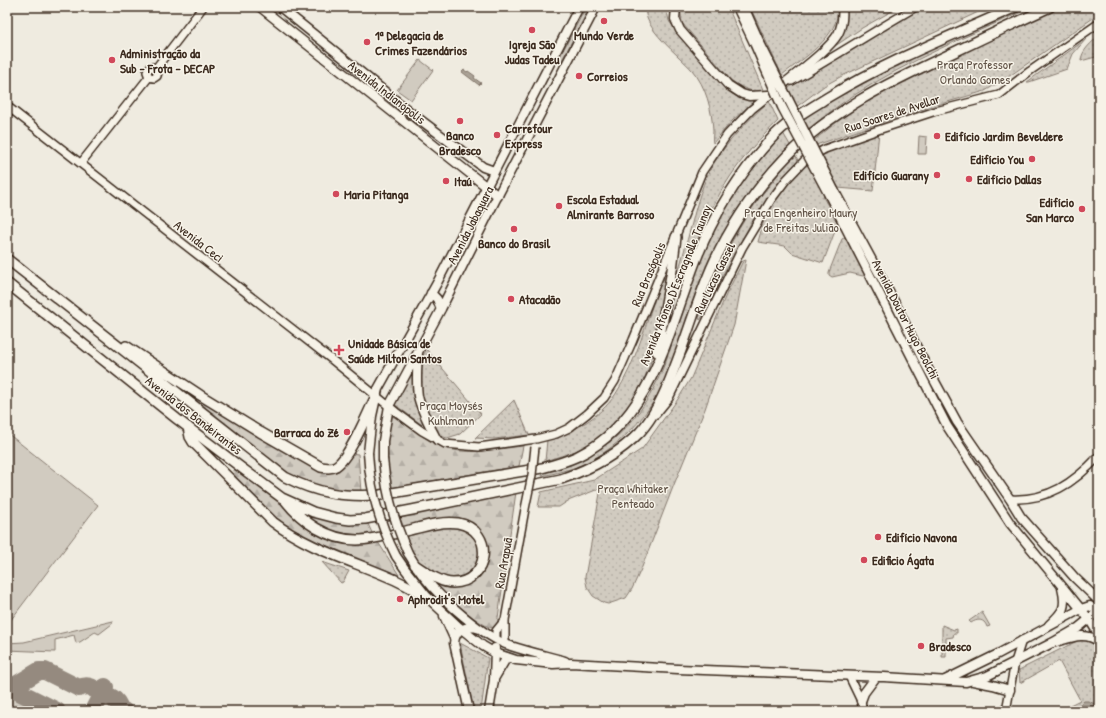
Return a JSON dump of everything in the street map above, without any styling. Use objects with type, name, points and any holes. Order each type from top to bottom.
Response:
[{"type":"highway","name":"Avenida Afonso D'Escragnolle Taunay","points":[[380,495],[542,468],[578,456],[597,445],[617,428],[634,408],[646,388],[697,257],[714,220],[732,188],[771,139],[799,115],[851,83],[1016,7]]},
{"type":"highway","points":[[647,423],[665,392],[700,298],[720,251],[757,193],[787,156],[828,121],[883,86],[1050,7]]},
{"type":"highway","points":[[654,369],[672,270],[676,237]]},
{"type":"highway","name":"Avenida dos Bandeirantes","points":[[7,259],[285,477],[308,487],[333,494],[352,496],[380,495]]},
{"type":"highway","name":"Avenida dos Bandeirantes","points":[[7,284],[188,427],[282,498],[313,512],[336,518],[350,520],[365,519],[540,484],[581,472],[596,465],[621,448],[647,423]]},
{"type":"highway","points":[[108,337],[125,345],[207,399],[321,467],[335,467],[342,462],[376,396]]},
{"type":"highway","points":[[188,427],[190,437],[194,442],[273,522],[284,530],[314,547],[386,576],[428,598]]},
{"type":"highway","points":[[282,498],[305,520],[327,534],[340,538],[356,540],[371,539],[422,526],[447,522],[466,525],[473,529],[482,543],[484,551],[483,559],[478,571],[468,579],[461,582],[452,584],[443,581],[415,566]]},
{"type":"main road","name":"Avenida Indianópolis","points":[[260,7],[498,196]]},
{"type":"main road","name":"Avenida Indianópolis","points":[[280,7],[414,115],[483,168],[494,171]]},
{"type":"main road","name":"Avenida Jabaquara","points":[[571,663],[553,664],[516,660],[495,652],[483,646],[461,629],[428,598],[405,570],[384,533],[375,504],[368,453],[372,416],[378,389],[487,187],[579,7]]},
{"type":"main road","name":"Avenida Jabaquara","points":[[571,663],[505,644],[482,630],[433,588],[415,566],[396,526],[388,500],[383,459],[383,440],[389,406],[441,309],[596,7]]},
{"type":"main road","points":[[676,7],[675,19],[677,25],[728,85],[742,94],[749,96],[768,95]]},
{"type":"main road","name":"Avenida Doutor Hugo Beolchi","points":[[739,7],[832,192],[875,285],[947,426],[1014,529],[1081,609],[1099,635]]},
{"type":"main road","points":[[779,88],[833,41],[841,28],[843,13],[842,7]]},
{"type":"main road","points":[[548,68],[555,75],[553,90]]},
{"type":"main road","name":"Avenida Doutor Hugo Beolchi","points":[[832,192],[901,316],[956,422],[1021,517],[1075,578],[1099,601]]},
{"type":"main road","points":[[875,285],[885,289],[901,316]]},
{"type":"main road","points":[[431,293],[437,299],[441,309]]},
{"type":"main road","points":[[418,352],[417,384],[419,397],[422,409],[437,440]]},
{"type":"main road","points":[[975,470],[1000,497],[1010,499]]},
{"type":"main road","points":[[1049,626],[1064,609],[1065,603],[1061,585]]},
{"type":"main road","points":[[571,663],[960,682],[972,681],[987,676],[1052,643],[1078,628],[1099,611],[1090,606],[1081,609],[996,655],[943,681]]},
{"type":"main road","points":[[441,610],[454,638],[469,711]]},
{"type":"main road","points":[[454,638],[461,629],[471,627],[482,630]]},
{"type":"main road","points":[[1052,643],[1083,635],[1094,637],[1099,642]]},
{"type":"main road","name":"Rua Arapuã","points":[[494,680],[496,639]]},
{"type":"main road","points":[[489,711],[494,680],[507,657]]},
{"type":"main road","points":[[861,701],[864,693],[876,677]]},
{"type":"main road","points":[[972,681],[1010,690]]},
{"type":"street","points":[[81,163],[149,77],[154,78],[157,76],[158,72],[156,68],[203,7]]},
{"type":"street","name":"Rua Brasópolis","points":[[376,396],[422,431],[445,444],[479,447],[536,439],[556,434],[569,428],[604,398],[615,381],[676,237],[691,196],[709,160],[727,135],[768,95],[835,57],[879,28],[916,7]]},
{"type":"street","name":"Rua Soares de Avellar","points":[[817,153],[834,145],[894,124],[936,111],[999,95],[1030,71],[1099,23]]},
{"type":"street","name":"Avenida Ceci","points":[[7,106],[331,359],[376,396]]},
{"type":"street","name":"Rua Lucas Gassel","points":[[647,423],[664,406],[669,398],[726,279],[755,225],[797,168],[817,153]]},
{"type":"street","name":"Rua Arapuã","points":[[505,644],[505,620],[524,509],[532,475],[536,439]]},
{"type":"street","points":[[1010,499],[1030,498],[1054,492],[1078,478],[1099,456]]},
{"type":"street","name":"Rua Arapuã","points":[[496,639],[496,631],[505,620]]},
{"type":"street","points":[[1006,711],[1015,662],[1022,640]]},
{"type":"street","points":[[849,676],[861,701],[863,711]]},
{"type":"green space","points":[[586,7],[590,7],[561,62],[558,60]]},
{"type":"green space","points":[[646,7],[666,7],[669,21],[675,29],[731,93],[739,98],[754,101],[732,121],[713,143],[711,115],[705,91],[692,70],[655,32],[646,15]]},
{"type":"green space","points":[[680,7],[728,7],[764,92],[746,89],[731,80],[682,23]]},
{"type":"green space","points":[[750,7],[837,7],[837,17],[827,37],[809,54],[782,75]]},
{"type":"green space","points":[[847,7],[899,7],[862,28],[820,56],[842,28],[845,21]]},
{"type":"green space","points":[[920,7],[989,7],[840,77],[824,86],[795,108],[787,89],[820,67]]},
{"type":"green space","points":[[1021,7],[1033,7],[917,60],[851,97],[807,130],[799,117],[824,101],[961,33]]},
{"type":"green space","name":"Praça Professor Orlando Gomes","points":[[1061,7],[1099,7],[1099,14],[1008,77],[985,91],[910,113],[816,145],[813,141],[862,105],[917,73]]},
{"type":"green space","points":[[1099,36],[1099,56],[1081,61],[1081,57],[1085,50]]},
{"type":"green space","points":[[1086,39],[1073,54],[1067,69],[1027,82]]},
{"type":"green space","points":[[420,60],[433,70],[411,100],[397,90]]},
{"type":"green space","points":[[769,101],[778,121],[735,169],[714,203],[675,290],[673,288],[698,200],[710,170],[720,154],[733,138]]},
{"type":"green space","name":"Praça Engenheiro Maury de Freitas Julião","points":[[879,132],[873,191],[838,188],[823,197],[838,223],[823,263],[792,253],[785,246],[758,242],[765,216],[786,185],[801,167],[817,155]]},
{"type":"green space","points":[[783,133],[790,145],[766,171],[743,201],[715,248],[686,319],[669,372],[653,403],[631,430],[605,452],[574,468],[542,476],[543,471],[575,462],[596,451],[620,434],[638,413],[653,389],[665,364],[692,282],[717,221],[746,175]]},
{"type":"green space","points":[[919,136],[927,137],[926,154],[918,154]]},
{"type":"green space","points":[[796,156],[798,161],[779,182],[751,223],[720,280],[706,312],[700,320],[699,318],[713,281],[739,229],[761,196]]},
{"type":"green space","points":[[845,237],[847,238],[866,274],[863,276],[850,273],[832,277],[829,275],[842,239]]},
{"type":"green space","name":"Praça Whitaker Penteado","points":[[746,260],[734,325],[705,409],[642,567],[632,589],[626,598],[608,604],[604,603],[593,596],[587,587],[585,577],[601,488],[568,501],[559,507],[538,507],[541,492],[594,480],[642,449],[678,399],[691,378],[726,295],[743,261]]},
{"type":"green space","points":[[666,276],[654,351],[647,373],[635,397],[627,409],[599,438],[578,450],[545,461],[547,440],[566,433],[585,423],[602,410],[615,395],[623,382],[635,355],[660,284]]},
{"type":"green space","name":"Praça Moysés Kuhlmann","points":[[427,350],[481,414],[460,434],[447,438],[437,435],[424,407],[419,384],[421,357]]},
{"type":"green space","name":"Praça Moysés Kuhlmann","points":[[414,365],[429,430],[394,404]]},
{"type":"green space","points":[[174,384],[179,384],[309,466],[319,470],[350,453],[358,454],[361,492],[334,490],[314,485],[287,473],[177,388]]},
{"type":"green space","points":[[514,400],[529,435],[494,439],[475,438]]},
{"type":"green space","points":[[392,416],[443,448],[477,451],[523,446],[519,466],[391,488],[387,459],[387,442]]},
{"type":"green space","points":[[7,433],[98,505],[7,625]]},
{"type":"green space","points":[[233,470],[236,470],[279,500],[308,528],[378,542],[399,575],[318,542],[287,526],[270,513],[252,495],[234,475]]},
{"type":"green space","points":[[516,492],[497,625],[495,628],[489,627],[472,617],[433,581],[470,582],[481,573],[487,560],[481,534],[475,526],[467,522],[404,528],[400,518]]},
{"type":"green space","points":[[301,513],[334,522],[368,524],[373,535],[352,535],[335,532],[319,525]]},
{"type":"green space","points":[[447,527],[469,530],[479,546],[477,562],[473,569],[468,574],[460,578],[446,578],[423,566],[415,557],[404,536],[423,530]]},
{"type":"green space","points":[[322,562],[349,571],[343,582],[341,583]]},
{"type":"green space","points":[[982,612],[990,626],[987,627],[984,622],[980,620],[971,623],[969,621]]},
{"type":"green space","points":[[113,621],[112,624],[99,634],[95,632],[80,642],[76,643],[74,635],[55,640],[55,652],[7,650],[7,643],[24,642]]},
{"type":"green space","points":[[942,625],[954,630],[957,629],[957,633],[954,633],[953,637],[946,638],[946,657],[942,657]]},
{"type":"green space","points":[[1083,638],[1099,644],[1099,711],[1058,711],[1080,700],[1059,661],[1020,683],[1019,670]]},
{"type":"green space","points":[[460,643],[488,658],[481,711],[474,711]]},
{"type":"green space","points":[[7,693],[43,711],[7,711]]},
{"type":"shaded area","points":[[464,70],[475,76],[474,78],[481,83],[479,85],[462,72]]},
{"type":"shaded area","points":[[1084,701],[1097,705],[1099,711],[1072,711]]},
{"type":"taxiway","points":[[8,687],[16,685],[39,671],[45,671],[79,688],[89,686],[94,689],[100,697],[107,696],[113,698],[117,702],[120,709],[124,711]]},
{"type":"taxiway","points":[[7,686],[57,711]]},
{"type":"taxiway","points":[[93,711],[105,687]]},
{"type":"railway","points":[[753,46],[777,102],[828,197]]},
{"type":"place","name":"Mundo Verde","points":[[604,21]]},
{"type":"place","name":"Igreja São Judas Tadeu","points":[[532,30]]},
{"type":"place","name":"1ª Delegacia de Crimes Fazendários","points":[[367,42]]},
{"type":"place","name":"Administração da Sub - Frota - DECAP","points":[[112,60]]},
{"type":"place","name":"Correios","points":[[579,76]]},
{"type":"place","name":"Banco Bradesco","points":[[460,121]]},
{"type":"place","name":"Carrefour Express","points":[[497,135]]},
{"type":"place","name":"Edifício Jardim Beveldere","points":[[937,136]]},
{"type":"place","name":"Edifício You","points":[[1032,159]]},
{"type":"place","name":"Edifício Guarany","points":[[937,175]]},
{"type":"place","name":"Edifício Dallas","points":[[969,179]]},
{"type":"place","name":"Itaú","points":[[446,181]]},
{"type":"place","name":"Maria Pitanga","points":[[336,194]]},
{"type":"place","name":"Escola Estadual Almirante Barroso","points":[[559,206]]},
{"type":"place","name":"Edifício San Marco","points":[[1082,209]]},
{"type":"place","name":"Banco do Brasil","points":[[514,229]]},
{"type":"place","name":"Atacadão","points":[[511,299]]},
{"type":"place","name":"Unidade Básica de Saúde Milton Santos","points":[[339,350]]},
{"type":"place","name":"Barraca do Zé","points":[[347,432]]},
{"type":"place","name":"Edifício Navona","points":[[878,537]]},
{"type":"place","name":"Edificio Ágata","points":[[864,560]]},
{"type":"place","name":"Aphrodit's Motel","points":[[400,599]]},
{"type":"place","name":"Bradesco","points":[[921,646]]}]
